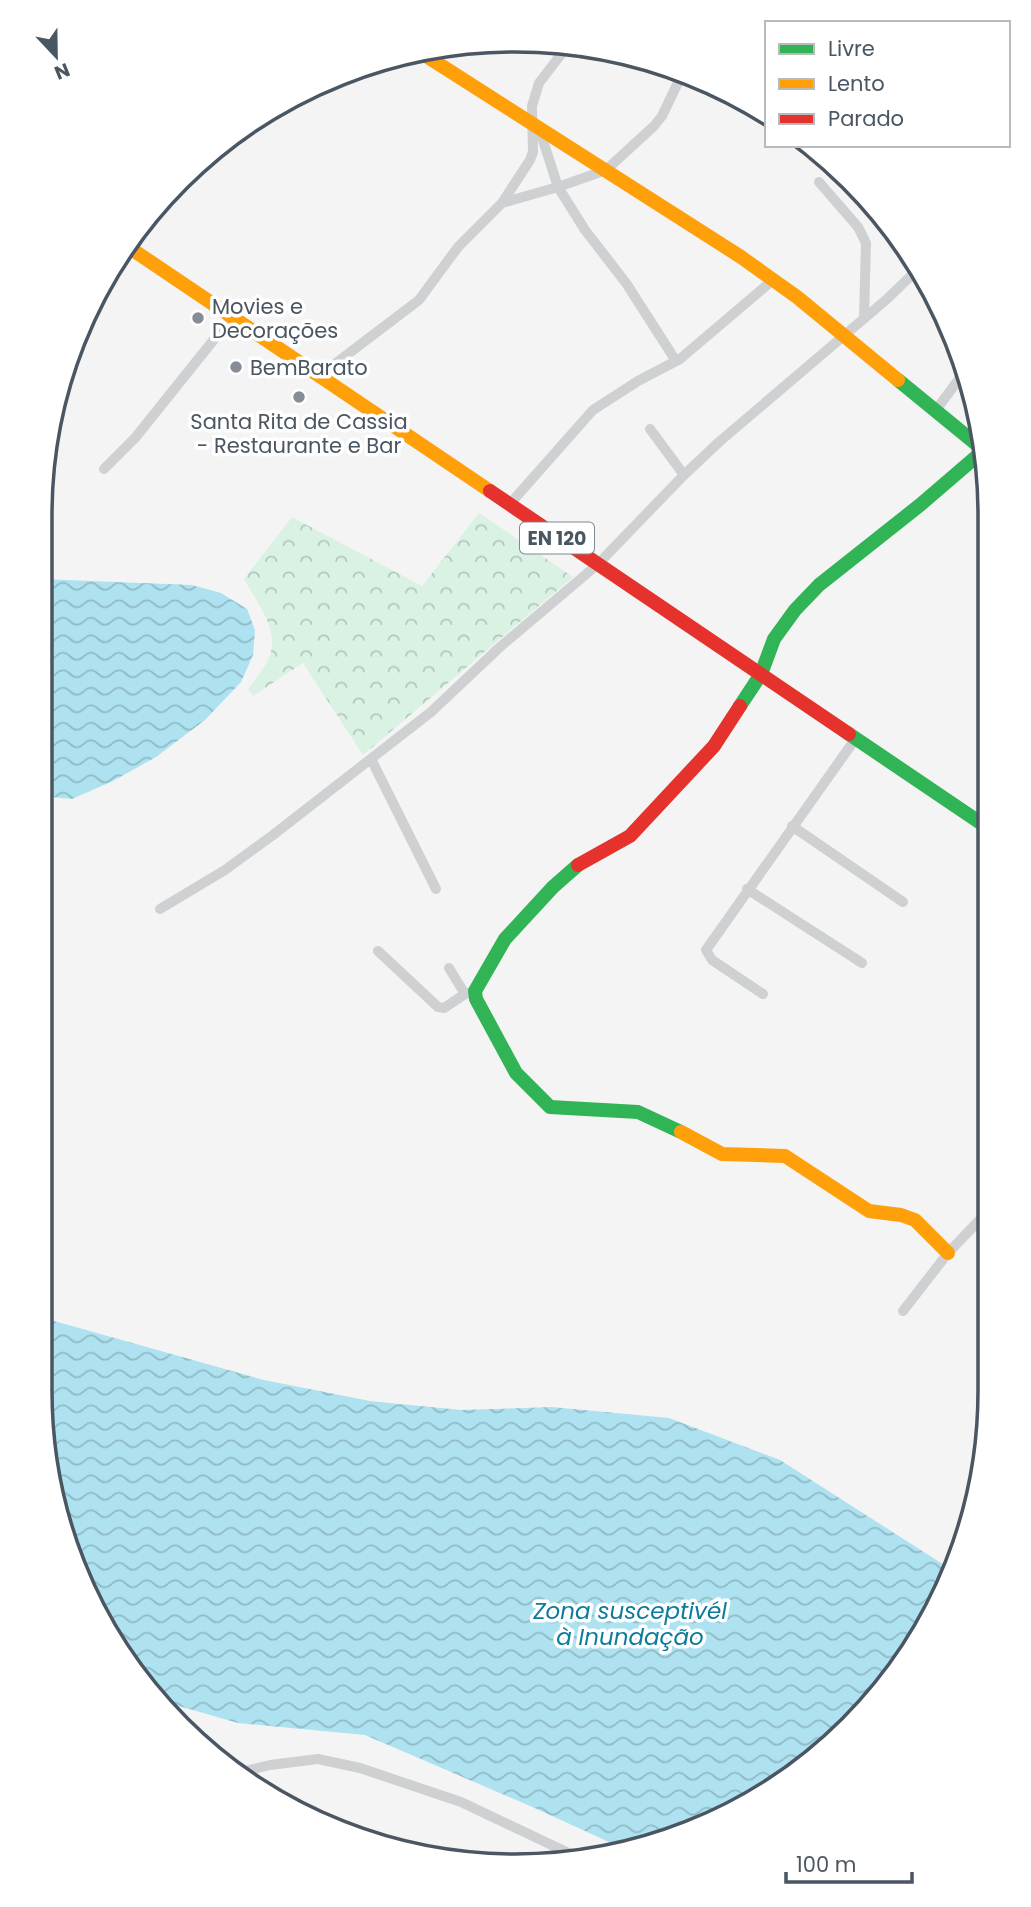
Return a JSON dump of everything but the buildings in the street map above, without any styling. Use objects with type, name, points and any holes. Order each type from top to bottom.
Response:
[{"type":"street","points":[[561,54],[539,83],[532,106],[536,126],[558,187],[585,230],[626,283],[676,361]]},
{"type":"street","points":[[432,60],[773,280],[973,441]]},
{"type":"street","points":[[502,202],[558,187],[606,170],[654,126],[662,116],[678,82]]},
{"type":"street","points":[[319,376],[419,300],[458,247],[502,202],[530,160],[536,126]]},
{"type":"street","points":[[819,182],[858,227],[866,243],[864,317]]},
{"type":"street","name":"EN 120","points":[[135,252],[978,821]]},
{"type":"street","points":[[160,909],[225,870],[274,835],[431,712],[500,647],[597,565],[684,475],[909,277]]},
{"type":"street","points":[[509,505],[593,410],[638,380],[676,361],[724,324],[773,280]]},
{"type":"street","points":[[103,469],[135,438],[232,317]]},
{"type":"street","points":[[936,410],[958,380]]},
{"type":"street","points":[[650,429],[684,475]]},
{"type":"street","points":[[378,951],[438,1007],[444,1008],[470,992],[511,931],[553,887],[578,865],[624,842],[652,815],[717,741],[761,674],[777,635],[795,610],[819,585],[975,459]]},
{"type":"street","points":[[763,994],[712,960],[706,950],[856,738]]},
{"type":"street","points":[[371,758],[436,889]]},
{"type":"street","points":[[792,826],[903,902]]},
{"type":"street","points":[[747,889],[862,963]]},
{"type":"street","points":[[449,968],[476,999],[516,1073],[550,1107],[629,1110],[649,1116],[722,1154],[733,1157],[774,1153],[785,1156],[869,1211],[901,1215],[915,1220],[948,1253]]},
{"type":"street","points":[[903,1311],[948,1253],[978,1222]]},
{"type":"street","points":[[249,1770],[318,1759],[360,1768],[461,1802],[566,1852]]},
{"type":"green space","points":[[479,513],[573,577],[363,755],[303,663],[253,696],[248,689],[269,657],[272,637],[267,619],[244,579],[292,517],[422,586]]},
{"type":"water","points":[[52,579],[192,585],[221,593],[247,609],[255,630],[253,655],[241,682],[205,720],[156,757],[113,781],[72,799],[52,797]]},
{"type":"water","name":"Zona susceptivél à Inundação","points":[[52,1320],[264,1380],[370,1401],[461,1410],[552,1407],[669,1418],[780,1460],[944,1565],[931,1596],[900,1649],[864,1697],[821,1740],[773,1776],[720,1807],[664,1830],[614,1844],[365,1735],[238,1723],[174,1705],[131,1649],[100,1596],[77,1540],[61,1482],[53,1422]]},
{"type":"traffic: fast","points":[[898,380],[973,441]]},
{"type":"traffic: fast","points":[[740,706],[761,674],[774,639],[795,610],[819,585],[975,458]]},
{"type":"traffic: fast","points":[[849,734],[978,821]]},
{"type":"traffic: fast","points":[[578,865],[553,887],[505,939],[475,991],[476,999],[516,1073],[550,1107],[638,1112],[681,1132]]},
{"type":"traffic: slow","points":[[432,60],[741,257],[797,297],[898,380]]},
{"type":"traffic: slow","points":[[135,252],[490,491]]},
{"type":"traffic: slow","points":[[681,1132],[722,1154],[785,1156],[869,1211],[901,1215],[915,1220],[948,1253]]},
{"type":"traffic: jam","points":[[490,491],[849,734]]},
{"type":"traffic: jam","points":[[578,865],[630,836],[714,746],[740,706]]},
{"type":"place","name":"Movies e Decorações","points":[[198,318]]},
{"type":"place","name":"BemBarato","points":[[236,367]]},
{"type":"place","name":"Santa Rita de Cassia - Restaurante e Bar","points":[[299,397]]}]
